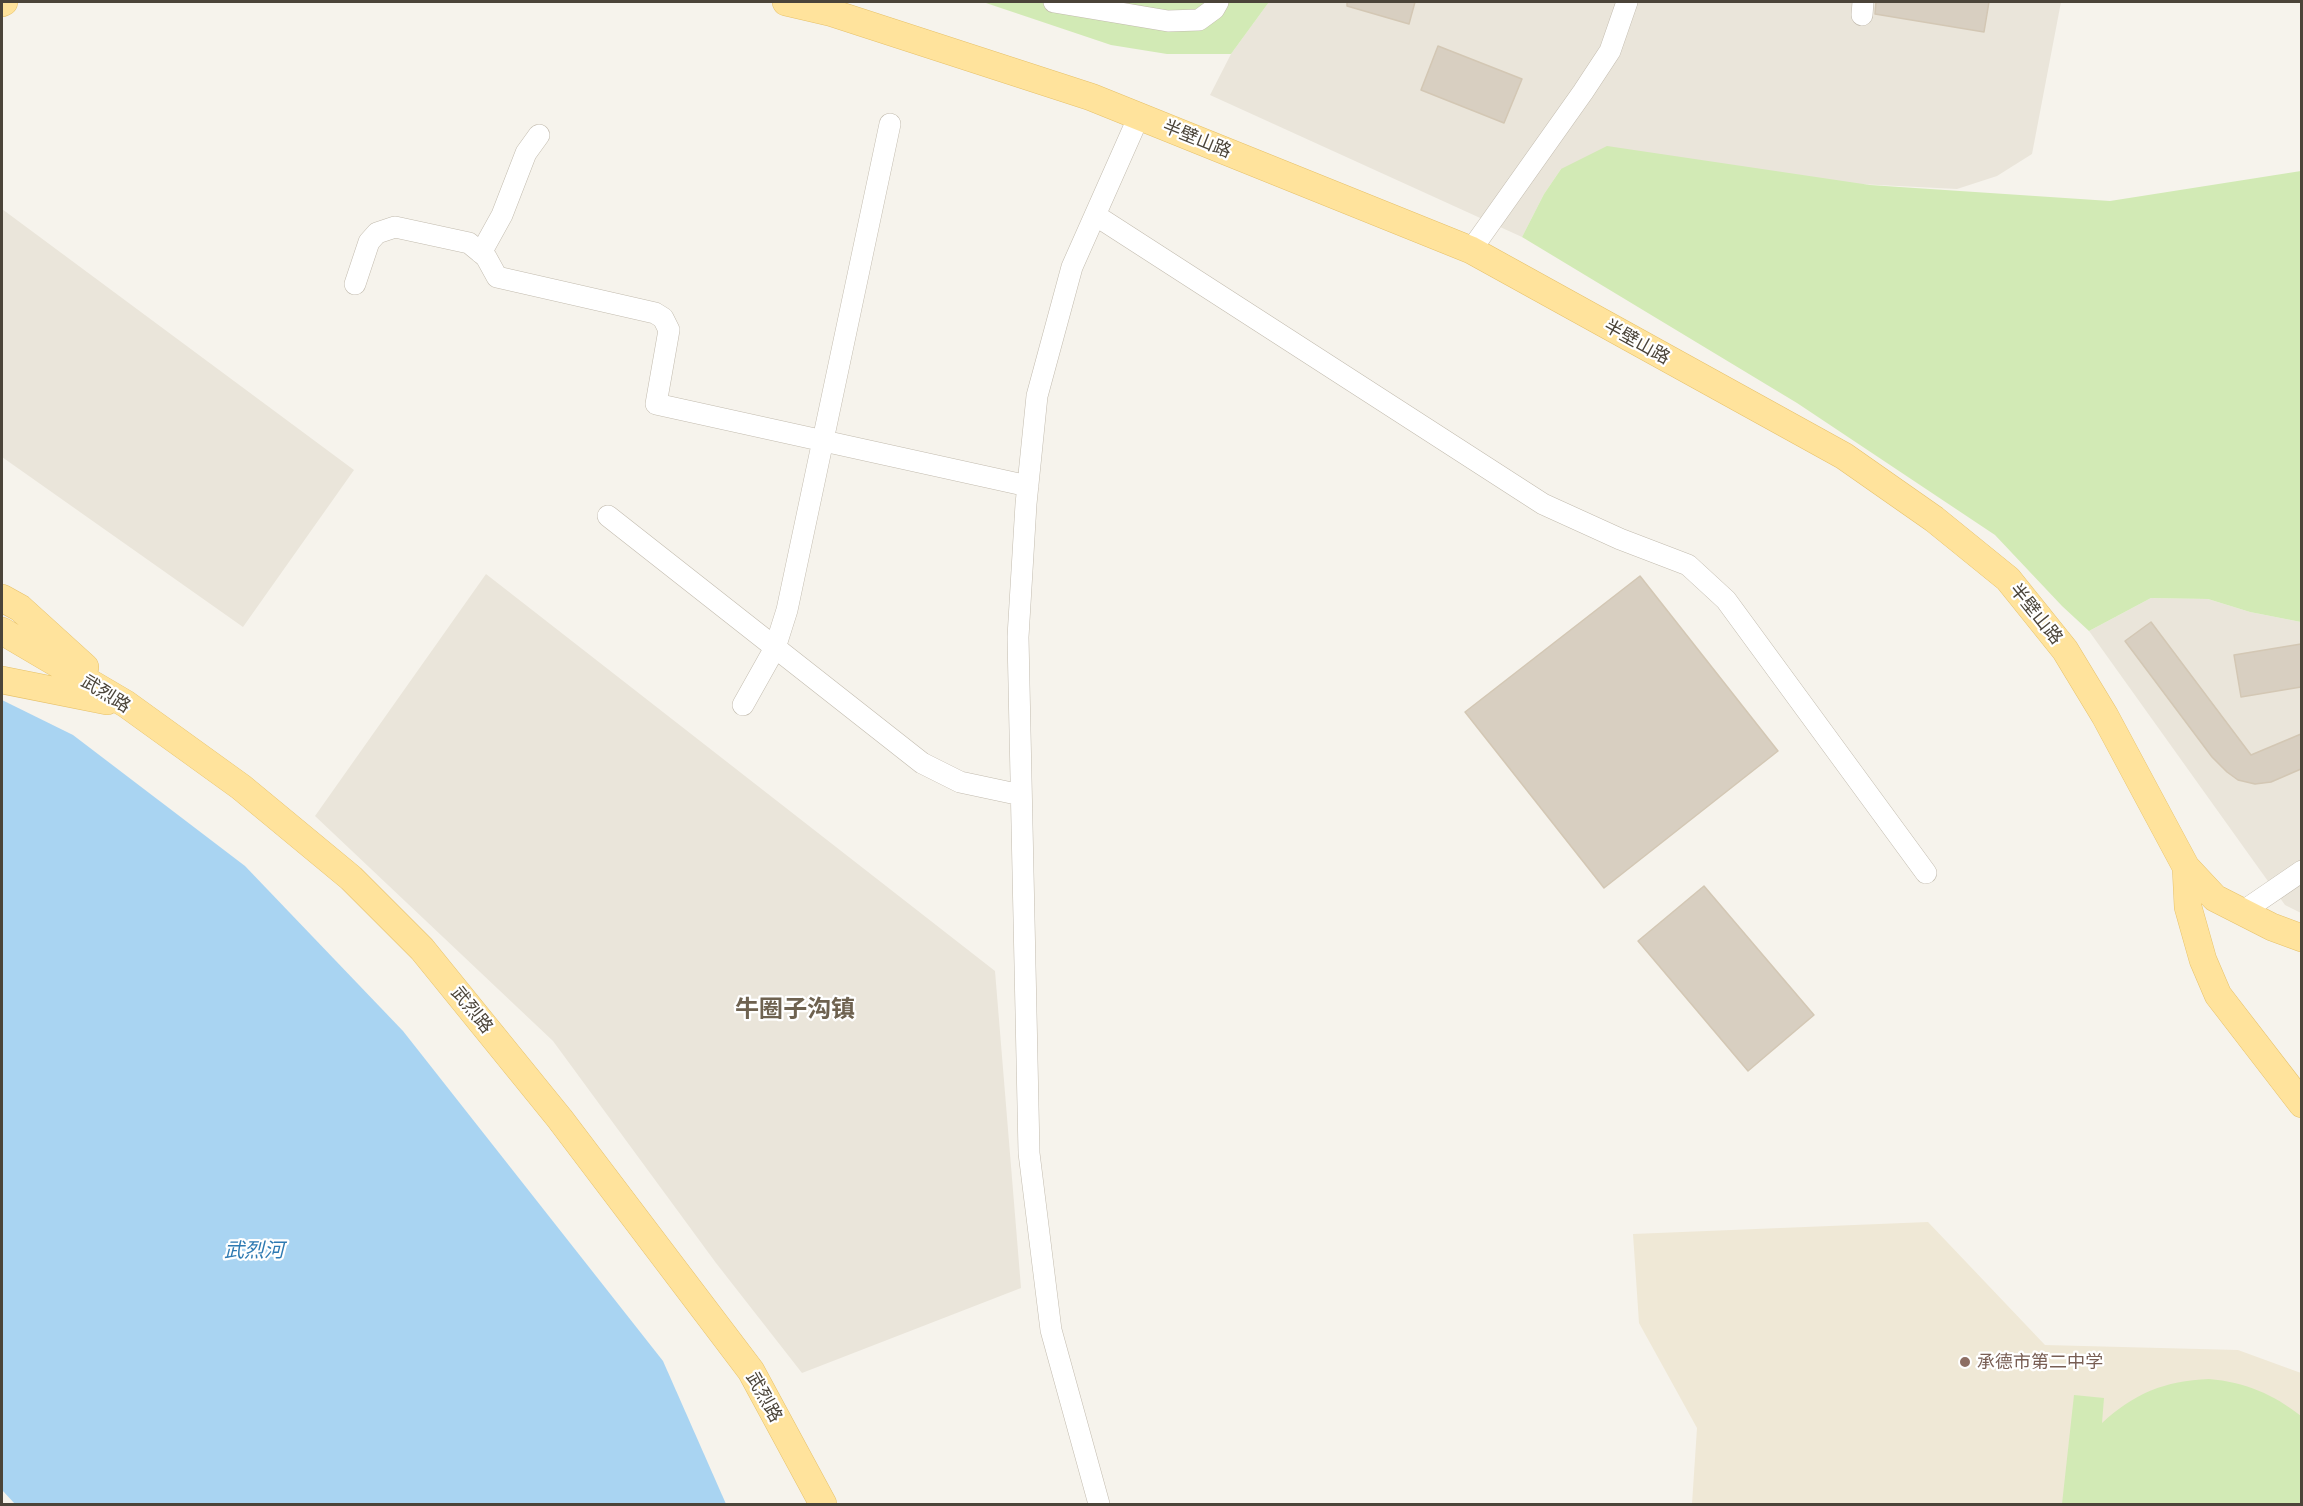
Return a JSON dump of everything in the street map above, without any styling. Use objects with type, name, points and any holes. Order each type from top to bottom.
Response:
[{"type":"main road","name":"半壁山路","points":[[786,2],[829,12],[1091,96],[1472,250],[1844,456],[1934,519],[2008,579],[2065,650],[2105,716],[2186,867],[2215,898],[2272,927],[2301,938]]},
{"type":"main road","points":[[2,598],[20,608],[126,704]]},
{"type":"main road","name":"武烈路","points":[[2,631],[126,704],[241,788],[342,870],[422,949],[560,1119],[751,1371],[823,1504]]},
{"type":"main road","points":[[2,680],[126,704]]},
{"type":"main road","points":[[2186,867],[2188,907],[2203,960],[2218,995],[2301,1104]]},
{"type":"street","points":[[1054,2],[1168,21],[1199,20],[1214,9],[1218,2]]},
{"type":"street","points":[[1472,250],[1610,51],[1627,2]]},
{"type":"street","points":[[1099,1504],[1051,1330],[1029,1153],[1018,637],[1028,486],[1037,396],[1072,267],[1139,116]]},
{"type":"street","points":[[743,705],[775,648],[787,610],[890,124]]},
{"type":"street","points":[[481,253],[502,215],[526,153],[539,135]]},
{"type":"street","points":[[1095,215],[1543,504],[1620,539],[1688,566],[1726,600],[1926,873]]},
{"type":"street","points":[[355,284],[369,242],[377,233],[394,227],[469,243],[481,253],[497,277],[655,313],[663,318],[669,330],[656,404],[1028,486]]},
{"type":"street","points":[[608,516],[921,763],[960,782],[1021,795]]},
{"type":"street","points":[[2242,912],[2301,871]]},
{"type":"shaded area","points":[[1269,2],[2061,2],[2032,154],[1997,176],[1957,189],[1561,169],[1544,194],[1522,237],[1210,95],[1231,54]]},
{"type":"shaded area","points":[[2,209],[354,470],[243,627],[2,457]]},
{"type":"shaded area","points":[[486,574],[995,971],[1021,1288],[802,1373],[716,1263],[553,1041],[315,816]]},
{"type":"shaded area","points":[[2151,598],[2208,599],[2250,612],[2301,622],[2301,913],[2285,905],[2089,631]]},
{"type":"shaded area","name":"承德市第二中学","points":[[1928,1222],[2045,1345],[2238,1350],[2301,1373],[2301,1504],[1692,1504],[1697,1428],[1639,1323],[1633,1234]]},
{"type":"green space","points":[[983,2],[1269,2],[1231,54],[1167,54],[1111,45]]},
{"type":"green space","points":[[1607,146],[1870,185],[2110,201],[2301,171],[2301,622],[2250,612],[2208,599],[2151,598],[2089,631],[2062,606],[1995,535],[1797,403],[1522,237],[1544,194],[1561,169]]},
{"type":"green space","points":[[2209,1379],[2258,1390],[2280,1401],[2301,1416],[2301,1504],[2062,1504],[2074,1395],[2104,1398],[2102,1423],[2126,1404],[2151,1390],[2178,1382]]},
{"type":"water","name":"武烈河","points":[[2,700],[73,735],[245,866],[403,1031],[663,1361],[726,1504],[15,1504],[2,1490]]},
{"type":"building","points":[[1347,2],[1415,2],[1409,24],[1347,6]]},
{"type":"building","points":[[1876,2],[1989,2],[1984,32],[1875,14]]},
{"type":"building","points":[[1438,46],[1522,79],[1504,123],[1421,90]]},
{"type":"building","points":[[1640,576],[1778,751],[1604,888],[1465,712]]},
{"type":"building","points":[[2151,622],[2251,755],[2301,734],[2301,769],[2271,782],[2255,784],[2238,780],[2227,772],[2212,757],[2125,641]]},
{"type":"building","points":[[2301,644],[2301,687],[2241,697],[2234,655]]},
{"type":"building","points":[[1704,886],[1814,1015],[1748,1071],[1638,941]]},
{"type":"place","name":"承德市第二中学","points":[[1965,1362]]},
{"type":"district","name":"牛圈子沟镇","points":[[795,1009]]}]
